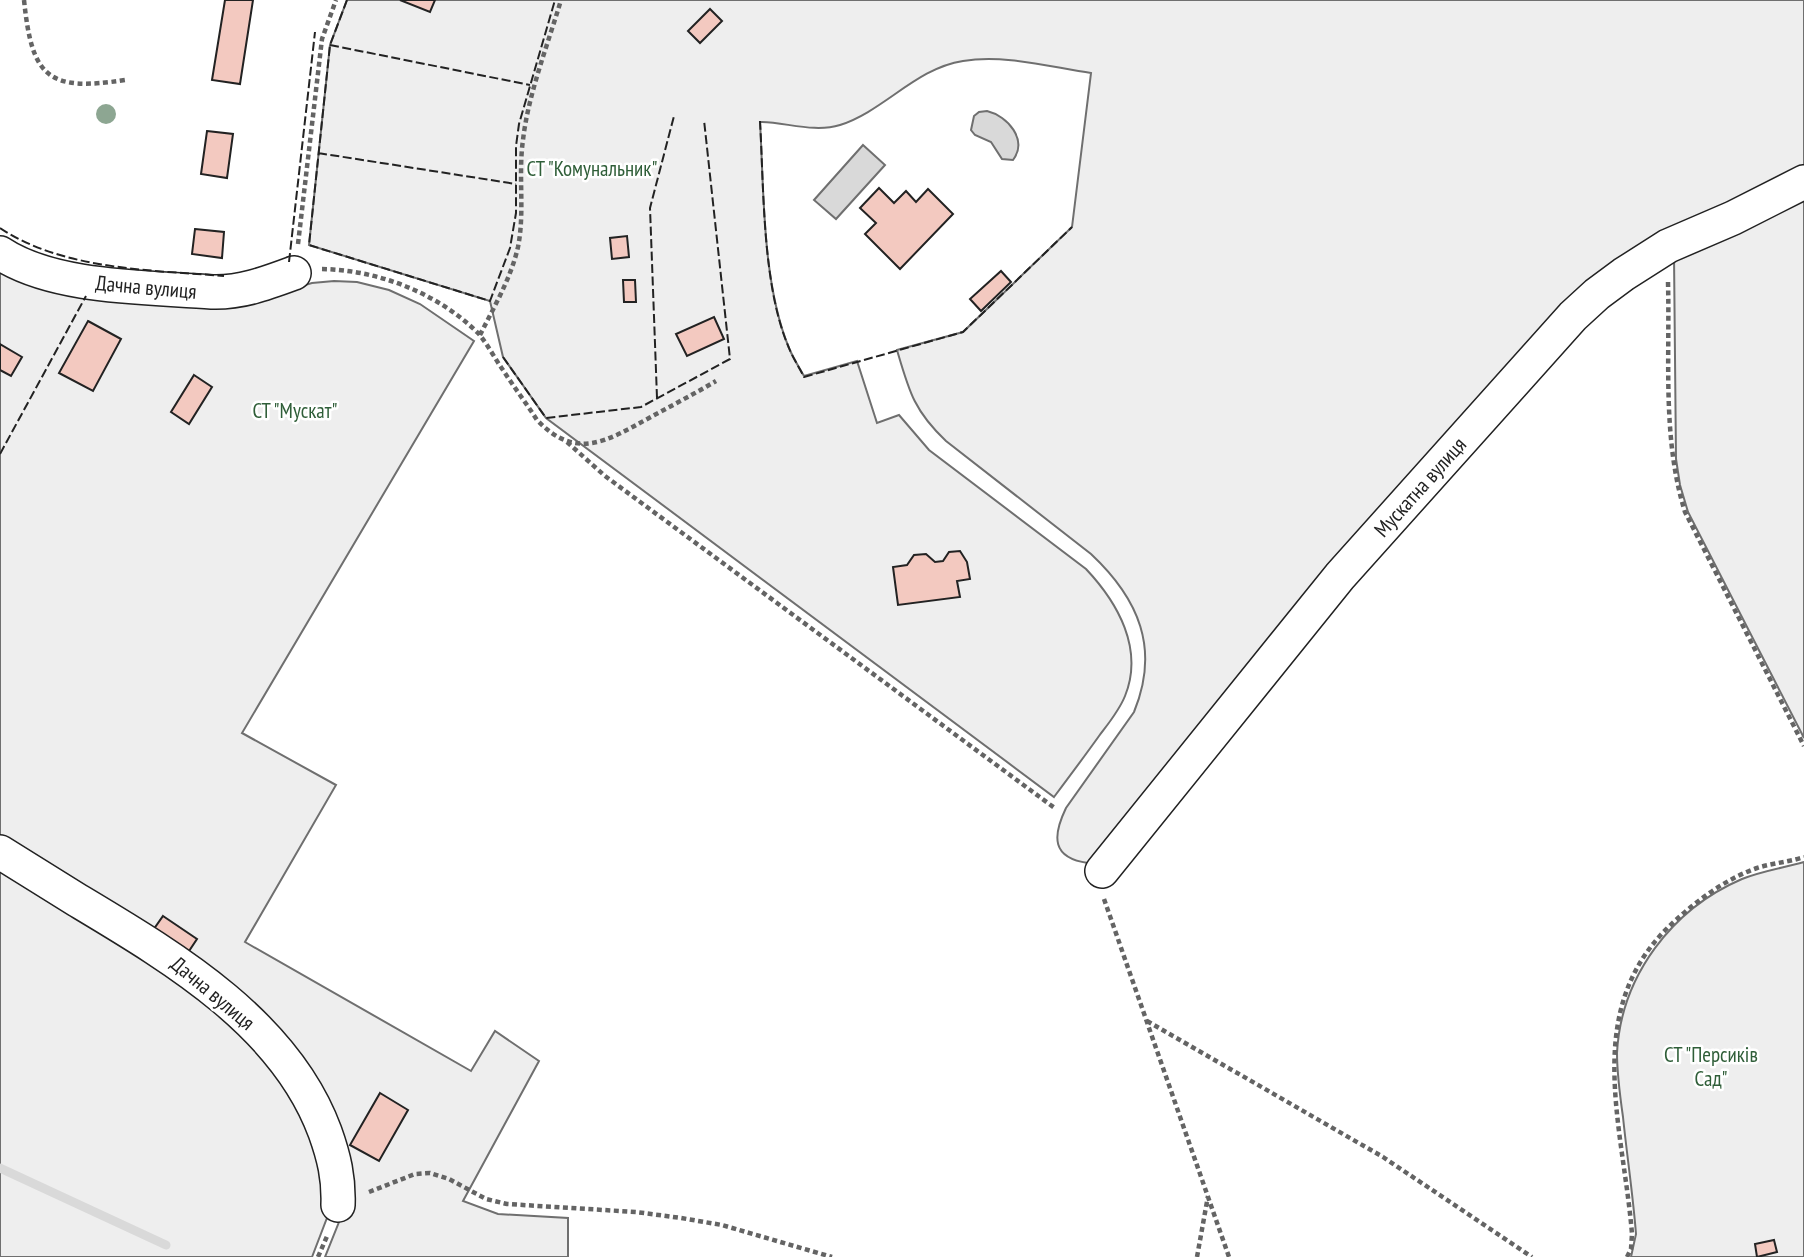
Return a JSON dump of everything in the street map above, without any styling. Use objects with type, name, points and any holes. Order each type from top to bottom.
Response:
[{"type":"street","name":"Мускатна вулиця","points":[[1102,871],[1340,576],[1557,334],[1597,294],[1668,246],[1733,218],[1804,182]]},
{"type":"street","name":"Дачна вулиця","points":[[0,253],[25,266],[87,282],[212,292],[230,293],[294,273]]},
{"type":"street","name":"Дачна вулиця","points":[[0,852],[158,949],[226,999],[258,1030],[301,1083],[316,1108],[336,1164],[339,1182],[338,1205]]},
{"type":"path","points":[[24,0],[27,34],[32,51],[48,74],[74,84],[90,85],[125,80]]},
{"type":"path","points":[[336,0],[322,39],[294,273],[320,269],[349,270],[383,278],[421,293],[451,311],[480,335],[537,420],[549,432],[564,439],[585,444],[607,441],[716,381]]},
{"type":"path","points":[[480,335],[505,286],[517,248],[522,214],[522,141],[561,0]]},
{"type":"path","points":[[1668,246],[1671,433],[1677,486],[1685,512],[1804,747]]},
{"type":"path","points":[[564,439],[605,476],[1056,809]]},
{"type":"path","points":[[1627,1257],[1631,1249],[1632,1234],[1615,1093],[1614,1051],[1617,1020],[1624,993],[1635,968],[1650,945],[1670,925],[1715,889],[1757,868],[1804,857]]},
{"type":"path","points":[[1102,871],[1102,893],[1111,922],[1228,1257]]},
{"type":"path","points":[[1147,1021],[1383,1157],[1532,1257]]},
{"type":"path","points":[[338,1205],[415,1174],[430,1173],[449,1179],[486,1199],[507,1204],[636,1212],[681,1218],[722,1225],[832,1257]]},
{"type":"path","points":[[1197,1257],[1208,1194]]},
{"type":"green space","name":"СТ \"Комунальник\"","points":[[347,0],[1804,0],[1804,172],[1640,253],[1088,863],[1067,856],[1062,851],[1058,845],[1058,828],[1066,808],[1134,712],[1142,689],[1144,646],[1133,607],[1108,571],[1091,554],[935,430],[914,400],[897,350],[963,332],[1072,227],[1091,73],[1011,60],[963,61],[930,72],[856,119],[840,125],[810,128],[760,122],[766,236],[774,295],[789,348],[804,376],[857,361],[877,423],[899,415],[929,450],[1086,569],[1108,597],[1125,628],[1131,661],[1125,696],[1113,717],[1054,797],[546,418],[503,357],[490,301],[309,245],[330,45]]},
{"type":"green space","points":[[1804,192],[1804,738],[1688,512],[1680,485],[1676,459],[1674,255]]},
{"type":"green space","name":"СТ \"Мускат\"","points":[[0,265],[233,306],[312,283],[357,282],[389,290],[420,304],[474,341],[242,733],[336,785],[245,942],[471,1071],[495,1031],[539,1061],[463,1201],[498,1214],[568,1218],[568,1257],[325,1257],[341,1217],[304,1079],[0,845]]},
{"type":"green space","points":[[0,861],[142,944],[297,1084],[330,1210],[312,1257],[0,1257]]},
{"type":"green space","name":"СТ \"Персиків Сад\"","points":[[1804,862],[1804,1257],[1631,1257],[1636,1234],[1617,1053],[1628,998],[1655,948],[1694,908],[1742,879]]},
{"type":"shaded area","points":[[987,111],[1002,118],[1014,130],[1018,145],[1013,160],[1002,159],[991,142],[975,135],[971,130],[974,116]]},
{"type":"shaded area","points":[[863,145],[885,165],[836,219],[814,200]]},
{"type":"building","points":[[225,0],[253,0],[240,84],[212,80]]},
{"type":"building","points":[[400,0],[435,0],[430,12]]},
{"type":"building","points":[[710,9],[722,21],[700,43],[688,31]]},
{"type":"building","points":[[207,131],[233,134],[227,178],[201,174]]},
{"type":"building","points":[[879,188],[894,203],[906,191],[916,202],[928,189],[953,214],[900,269],[865,234],[876,223],[860,208]]},
{"type":"building","points":[[195,229],[224,232],[222,258],[192,254]]},
{"type":"building","points":[[627,236],[629,257],[612,259],[610,238]]},
{"type":"building","points":[[1001,271],[1011,282],[981,311],[970,299]]},
{"type":"building","points":[[623,280],[635,280],[636,302],[624,302]]},
{"type":"building","points":[[714,317],[724,339],[687,356],[676,334]]},
{"type":"building","points":[[88,321],[121,339],[93,391],[59,373]]},
{"type":"building","points":[[0,344],[22,357],[11,376],[0,370]]},
{"type":"building","points":[[194,375],[212,387],[189,424],[171,412]]},
{"type":"building","points":[[960,551],[967,562],[970,579],[957,581],[960,597],[898,605],[893,567],[907,565],[914,555],[926,554],[935,562],[943,561],[949,552]]},
{"type":"building","points":[[163,916],[197,939],[183,960],[149,936]]},
{"type":"building","points":[[380,1093],[408,1110],[379,1161],[350,1145]]},
{"type":"building","points":[[1774,1240],[1777,1252],[1757,1257],[1755,1244]]},
{"type":"waterway","points":[[0,1168],[166,1245]]},
{"type":"fence","points":[[347,0],[330,45],[309,245],[490,301],[510,248],[516,213],[516,146],[519,124],[555,0]]},
{"type":"fence","points":[[289,262],[315,32]]},
{"type":"fence","points":[[330,45],[530,85]]},
{"type":"fence","points":[[657,398],[650,208],[674,116]]},
{"type":"fence","points":[[503,357],[546,418],[641,407],[730,359],[704,120]]},
{"type":"fence","points":[[760,121],[769,267],[780,323],[804,377],[963,332],[1072,227]]},
{"type":"fence","points":[[318,153],[516,184]]},
{"type":"fence","points":[[0,228],[25,242],[79,260],[108,266],[224,276]]},
{"type":"fence","points":[[0,454],[86,296]]}]
